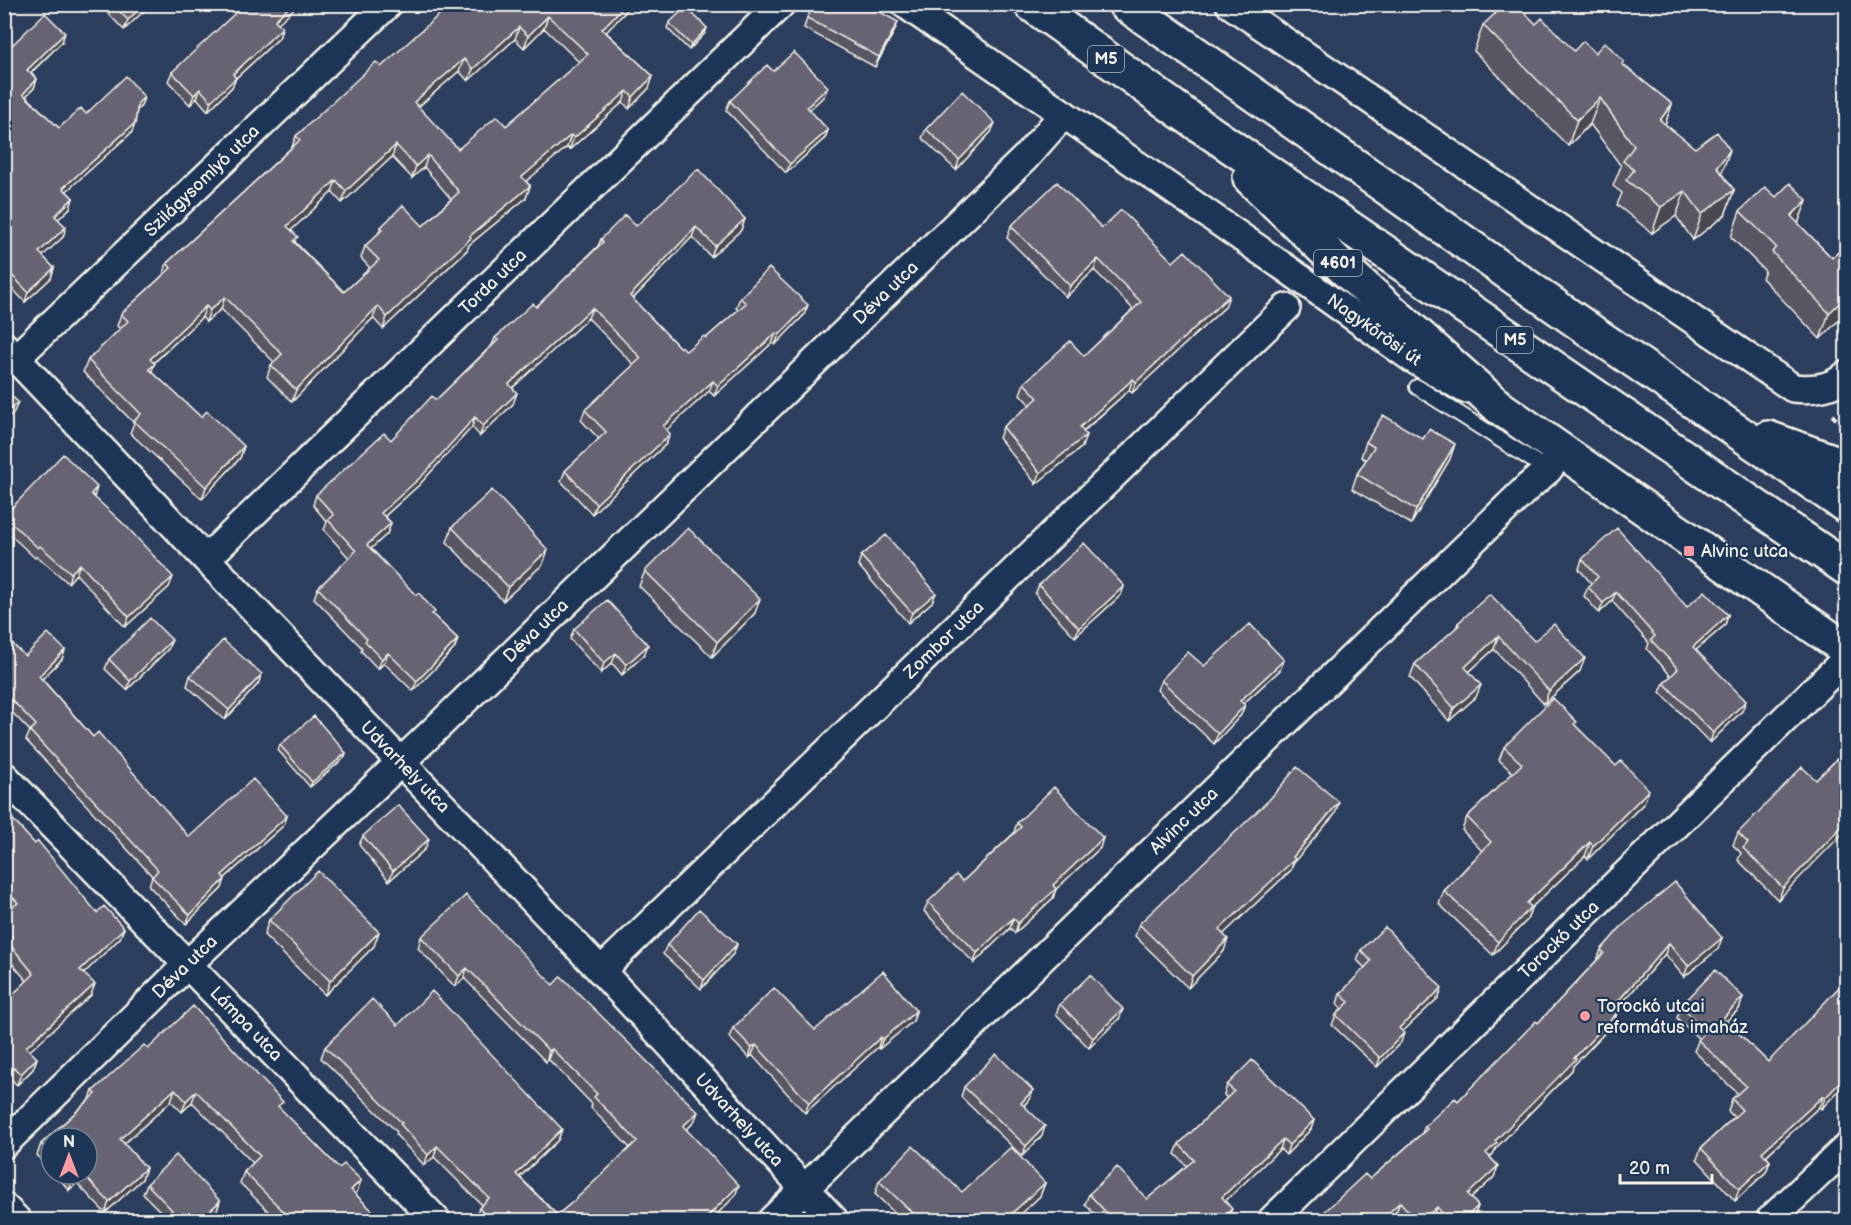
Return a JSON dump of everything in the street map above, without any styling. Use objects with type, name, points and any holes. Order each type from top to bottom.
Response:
[{"type":"main road","name":"M5","points":[[1030,4],[1182,113],[1846,568]]},
{"type":"main road","points":[[1125,4],[1846,506]]},
{"type":"main road","name":"4601","points":[[1182,113],[1343,268],[1499,406]]},
{"type":"main road","name":"Nagykőrösi út","points":[[1499,406],[1555,460],[1846,649]]},
{"type":"main road","points":[[1724,422],[1846,466]]},
{"type":"street","name":"Szilágysomlyó utca","points":[[10,352],[388,4]]},
{"type":"street","name":"Torda utca","points":[[206,559],[781,4]]},
{"type":"street","name":"Nagykőrösi út","points":[[904,4],[1413,359],[1499,406]]},
{"type":"street","points":[[1230,4],[1792,388],[1834,382]]},
{"type":"street","name":"Déva utca","points":[[4,1144],[188,963],[400,762],[1019,165],[1064,114]]},
{"type":"street","name":"Zombor utca","points":[[601,971],[1286,308]]},
{"type":"street","name":"Udvarhely utca","points":[[10,352],[601,971],[834,1221]]},
{"type":"street","name":"Alvinc utca","points":[[772,1221],[1555,460]]},
{"type":"street","name":"Torockó utca","points":[[1272,1221],[1846,659]]},
{"type":"street","name":"Lámpa utca","points":[[4,776],[436,1221]]},
{"type":"street","points":[[1770,1221],[1846,1148]]},
{"type":"street","points":[[4,1207],[17,1221]]},
{"type":"lane","points":[[1417,387],[1555,460]]},
{"type":"building","points":[[112,4],[144,4],[128,20]]},
{"type":"building","points":[[245,4],[292,4],[275,20],[282,28],[233,74],[236,78],[211,101],[200,89],[194,95],[172,72]]},
{"type":"building","points":[[451,4],[452,6],[453,4],[626,4],[602,29],[653,76],[633,97],[627,91],[574,138],[571,135],[522,177],[530,186],[470,236],[471,238],[387,317],[378,306],[296,390],[271,365],[282,354],[225,297],[210,310],[206,306],[150,359],[155,364],[149,369],[201,417],[207,411],[244,446],[206,487],[134,421],[141,414],[88,360],[128,321],[121,314],[171,268],[167,263],[300,140],[296,136],[376,62],[381,67]],"holes":[[[548,16],[588,54],[506,126],[497,116],[458,149],[414,102],[464,59],[473,69],[519,27],[528,36]],[[396,145],[416,166],[428,155],[459,192],[423,226],[403,205],[365,246],[379,260],[344,292],[293,241],[298,237],[287,226],[336,180],[346,191]]]},
{"type":"building","points":[[815,4],[866,4],[898,22],[879,57],[807,18]]},
{"type":"building","points":[[1505,4],[1516,4],[1536,24],[1542,18],[1574,51],[1583,41],[1595,53],[1605,42],[1624,62],[1622,64],[1672,104],[1660,120],[1695,148],[1717,132],[1730,150],[1717,167],[1734,190],[1702,214],[1685,191],[1661,207],[1626,180],[1634,170],[1623,161],[1634,146],[1600,98],[1577,120],[1483,25]]},
{"type":"building","points":[[686,7],[707,28],[691,45],[669,23]]},
{"type":"building","points":[[45,13],[65,33],[27,70],[37,79],[23,94],[59,128],[81,108],[86,114],[126,76],[144,97],[138,103],[135,123],[63,188],[73,198],[55,216],[66,227],[39,252],[54,268],[28,292],[4,267],[4,48],[7,50]]},
{"type":"building","points":[[794,52],[828,87],[807,107],[828,130],[790,164],[730,101],[767,65],[773,71]]},
{"type":"building","points":[[962,91],[995,123],[959,160],[926,129]]},
{"type":"building","points":[[698,169],[745,219],[715,246],[696,227],[630,296],[680,348],[682,346],[686,351],[704,336],[706,338],[746,303],[740,298],[769,268],[808,305],[779,335],[776,333],[718,386],[713,381],[663,426],[670,434],[596,504],[565,471],[606,432],[585,410],[641,358],[592,308],[509,384],[517,393],[483,426],[475,417],[423,475],[381,513],[391,523],[367,545],[416,595],[419,593],[435,612],[432,614],[458,639],[417,681],[388,653],[382,659],[365,641],[367,639],[318,588],[356,551],[328,520],[334,515],[316,495],[384,433],[391,440],[432,396],[436,400],[498,340],[495,338],[533,303],[536,307],[603,242],[601,239],[625,215],[636,226]]},
{"type":"building","points":[[1057,182],[1102,228],[1121,210],[1173,262],[1185,251],[1229,296],[1136,382],[1133,379],[1080,427],[1086,435],[1040,473],[1003,427],[1038,398],[1024,383],[1070,341],[1084,356],[1141,302],[1098,259],[1070,286],[1011,226]]},
{"type":"building","points":[[1790,183],[1807,200],[1791,216],[1832,258],[1846,245],[1846,297],[1829,313],[1772,252],[1776,247],[1740,211],[1765,187],[1776,197]]},
{"type":"building","points":[[4,389],[18,402],[4,415]]},
{"type":"building","points":[[1383,415],[1423,439],[1429,429],[1455,444],[1416,510],[1357,474],[1374,447],[1366,442]]},
{"type":"building","points":[[63,454],[97,487],[91,494],[127,527],[173,577],[129,617],[80,564],[71,573],[40,546],[38,548],[4,516]]},
{"type":"building","points":[[492,490],[548,550],[508,587],[452,527]]},
{"type":"building","points":[[688,528],[760,599],[717,642],[645,571]]},
{"type":"building","points":[[1617,528],[1687,607],[1705,591],[1728,615],[1693,647],[1746,701],[1713,733],[1664,683],[1678,669],[1651,640],[1655,636],[1616,592],[1603,603],[1588,587],[1598,577],[1582,559]]},
{"type":"building","points":[[886,535],[936,593],[912,613],[861,556]]},
{"type":"building","points":[[1084,543],[1124,586],[1079,628],[1039,585]]},
{"type":"building","points":[[1490,594],[1534,641],[1554,624],[1585,658],[1549,691],[1498,636],[1465,667],[1481,685],[1454,708],[1415,664]]},
{"type":"building","points":[[607,600],[648,645],[626,665],[616,653],[604,663],[574,629]]},
{"type":"building","points":[[150,618],[172,640],[130,681],[109,659]]},
{"type":"building","points":[[1250,624],[1284,660],[1240,701],[1245,705],[1218,734],[1161,680],[1188,652],[1204,666]]},
{"type":"building","points":[[48,633],[65,650],[39,676],[93,737],[98,732],[189,837],[253,779],[287,816],[222,875],[225,879],[190,915],[152,877],[158,870],[30,731],[36,725],[4,692],[4,636],[25,656]]},
{"type":"building","points":[[223,640],[262,674],[229,710],[190,676]]},
{"type":"building","points":[[1553,698],[1577,722],[1574,724],[1616,766],[1621,761],[1649,790],[1593,846],[1590,842],[1527,903],[1531,907],[1498,942],[1444,891],[1491,842],[1467,817],[1522,764],[1504,747]]},
{"type":"building","points":[[314,716],[346,753],[312,782],[280,745]]},
{"type":"building","points":[[1846,750],[1846,822],[1783,888],[1743,848],[1748,843],[1738,833],[1802,767],[1816,780]]},
{"type":"building","points":[[1297,767],[1339,802],[1293,857],[1295,859],[1219,930],[1228,939],[1192,976],[1139,924],[1269,800]]},
{"type":"building","points":[[1054,787],[1103,838],[1053,885],[1056,889],[1018,923],[1013,918],[977,953],[928,902],[956,875],[963,881],[1021,827],[1017,823]]},
{"type":"building","points":[[398,805],[429,839],[393,871],[363,836]]},
{"type":"building","points":[[4,810],[35,844],[38,841],[97,913],[104,906],[124,928],[80,970],[95,984],[26,1047],[37,1058],[21,1074],[14,1068],[4,1077],[4,1003],[34,974],[7,941],[12,937],[4,927],[4,913],[18,903],[4,888]]},
{"type":"building","points":[[318,871],[379,932],[330,981],[269,920]]},
{"type":"building","points":[[1675,882],[1722,938],[1688,966],[1669,943],[1612,1008],[1617,1013],[1486,1153],[1498,1166],[1468,1194],[1478,1206],[1462,1221],[1449,1221],[1437,1207],[1421,1221],[1417,1221],[1400,1202],[1380,1221],[1313,1221],[1365,1174],[1370,1179],[1427,1129],[1425,1126],[1455,1098],[1458,1101],[1536,1021],[1538,1023],[1604,953],[1601,950],[1622,926]]},
{"type":"building","points":[[466,895],[553,985],[561,976],[698,1112],[683,1126],[739,1185],[703,1221],[491,1221],[479,1208],[489,1198],[437,1146],[428,1155],[400,1124],[402,1123],[325,1047],[372,999],[398,1025],[432,991],[562,1129],[516,1174],[557,1215],[637,1141],[594,1097],[597,1094],[552,1049],[549,1051],[467,968],[459,976],[421,937]]},
{"type":"building","points":[[699,909],[737,944],[704,980],[667,945]]},
{"type":"building","points":[[1385,927],[1442,988],[1399,1028],[1404,1033],[1380,1058],[1336,1015],[1349,1002],[1340,994],[1371,961],[1361,950]]},
{"type":"building","points":[[1715,970],[1743,997],[1723,1018],[1768,1062],[1846,980],[1846,1076],[1825,1098],[1823,1096],[1762,1152],[1770,1161],[1739,1189],[1701,1148],[1742,1110],[1732,1099],[1746,1086],[1698,1040],[1706,1031],[1681,1006]]},
{"type":"building","points":[[883,971],[916,1011],[883,1039],[881,1037],[809,1103],[756,1045],[752,1048],[733,1028],[774,988],[815,1030]]},
{"type":"building","points":[[1090,975],[1123,1009],[1093,1038],[1060,1004]]},
{"type":"building","points":[[193,1006],[283,1102],[278,1106],[339,1168],[344,1164],[361,1180],[351,1190],[383,1221],[293,1221],[244,1172],[260,1156],[196,1091],[186,1101],[175,1089],[120,1139],[146,1168],[109,1202],[94,1186],[99,1186],[99,1126],[61,1126],[96,1094],[93,1091],[144,1045],[148,1049]]},
{"type":"building","points":[[996,1054],[1033,1090],[1021,1103],[1045,1126],[1026,1146],[964,1087]]},
{"type":"building","points":[[1252,1060],[1314,1120],[1289,1145],[1283,1139],[1222,1197],[1232,1209],[1217,1221],[1114,1221],[1089,1194],[1117,1167],[1147,1199],[1194,1160],[1179,1144],[1234,1091],[1227,1085]]},
{"type":"building","points":[[913,1146],[962,1192],[1011,1147],[1045,1183],[1012,1213],[1019,1221],[921,1221],[879,1181]]},
{"type":"building","points":[[176,1155],[220,1201],[199,1221],[178,1221],[170,1212],[172,1210],[147,1184]]},
{"type":"place","name":"Alvinc utca","points":[[1689,551]]},
{"type":"place","name":"Torockó utcai református imaház","points":[[1585,1016]]}]
